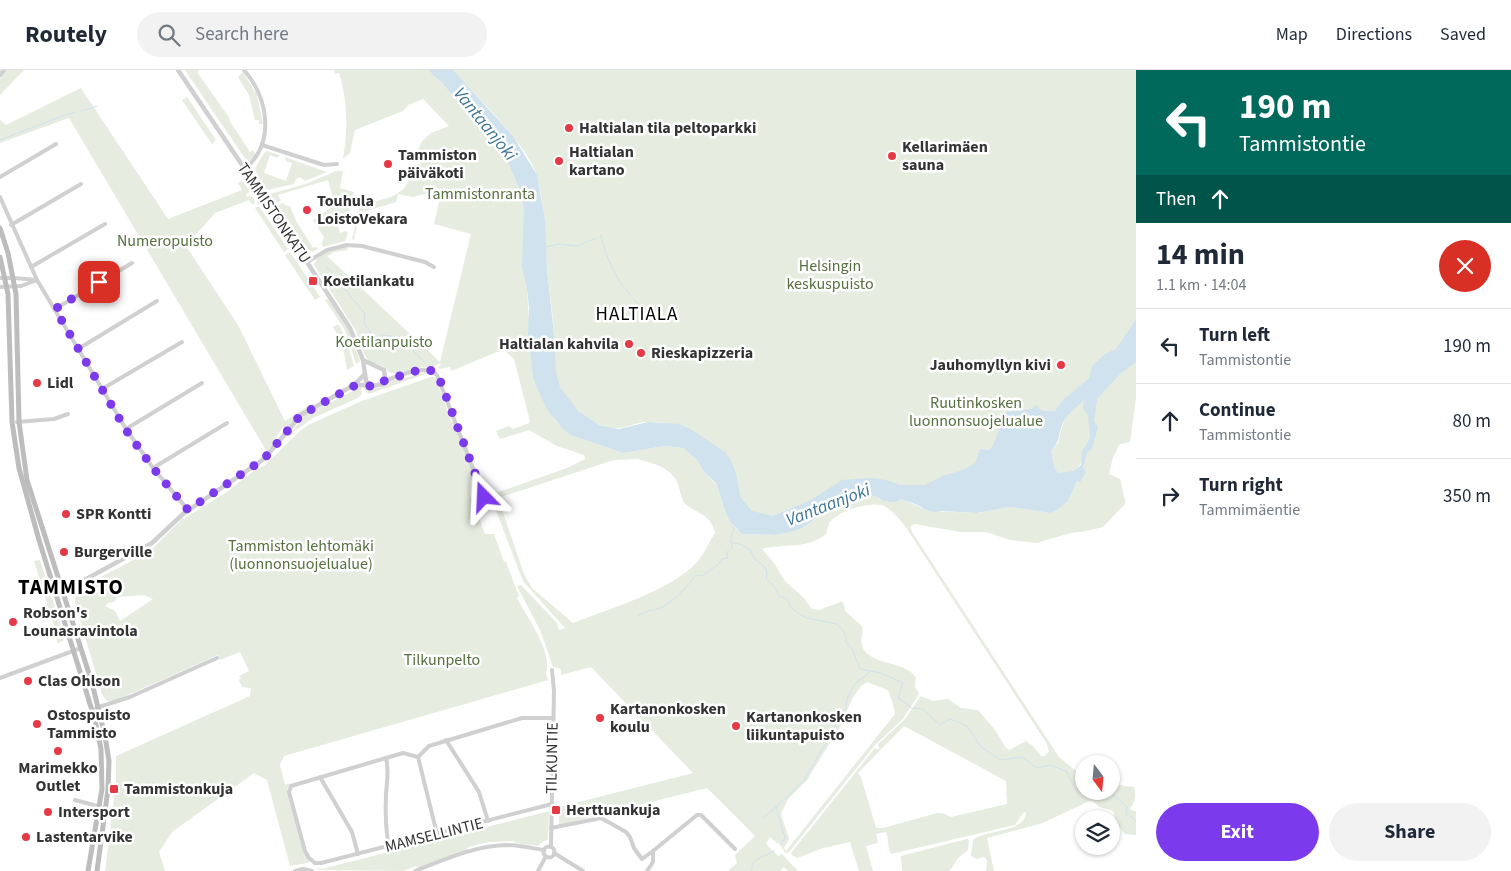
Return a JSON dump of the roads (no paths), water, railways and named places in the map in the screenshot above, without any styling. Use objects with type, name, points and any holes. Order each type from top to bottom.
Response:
[{"type":"main road","points":[[0,228],[15,287],[19,422],[27,480],[99,708],[108,761],[106,808],[96,871]]},
{"type":"main road","points":[[0,257],[3,278],[7,287],[12,422],[22,482],[99,737],[102,761],[102,789],[88,871]]},
{"type":"street","points":[[0,74],[4,70]]},
{"type":"street","name":"TAMMISTONKATU","points":[[178,70],[350,328],[363,360],[366,374]]},
{"type":"street","points":[[244,70],[256,87],[264,108],[265,122],[262,144],[256,158],[245,169]]},
{"type":"street","points":[[0,177],[56,144]]},
{"type":"street","points":[[262,144],[324,165],[337,164]]},
{"type":"street","points":[[11,225],[81,184]]},
{"type":"street","points":[[0,197],[36,280],[126,429],[153,468],[188,510]]},
{"type":"street","points":[[31,267],[105,224]]},
{"type":"street","points":[[307,262],[334,247],[356,245],[425,262],[434,267]]},
{"type":"street","points":[[55,309],[132,262]]},
{"type":"street","points":[[3,278],[36,280]]},
{"type":"street","points":[[0,287],[15,287],[29,284],[36,280]]},
{"type":"street","points":[[78,349],[157,301]]},
{"type":"street","points":[[102,389],[182,342]]},
{"type":"street","points":[[363,360],[380,367],[391,376],[397,377]]},
{"type":"street","points":[[56,594],[152,543],[188,510],[264,459],[301,415],[354,386],[374,366]]},
{"type":"street","points":[[354,386],[378,386],[384,381],[422,369],[430,370],[438,375],[484,497]]},
{"type":"street","points":[[384,381],[385,372]]},
{"type":"street","points":[[366,374],[366,380],[371,385]]},
{"type":"street","points":[[126,429],[202,383]]},
{"type":"street","points":[[12,422],[56,418],[68,414]]},
{"type":"street","points":[[153,468],[228,423]]},
{"type":"street","points":[[0,678],[81,648]]},
{"type":"street","points":[[92,710],[130,697],[217,658]]},
{"type":"street","name":"TILKUNTIE","points":[[551,847],[554,691],[552,670]]},
{"type":"street","points":[[295,871],[303,869],[312,871],[315,863],[305,851],[289,788],[293,785],[405,752],[411,756],[418,757],[426,747],[522,718],[553,718]]},
{"type":"street","points":[[446,740],[480,792],[488,821]]},
{"type":"street","points":[[418,757],[437,834]]},
{"type":"street","points":[[386,758],[389,771],[386,826],[389,846]]},
{"type":"street","points":[[320,777],[352,832],[358,854]]},
{"type":"street","points":[[75,800],[106,808]]},
{"type":"street","name":"MAMSELLINTIE","points":[[315,863],[358,854],[552,804]]},
{"type":"street","points":[[642,859],[699,814],[735,849]]},
{"type":"street","points":[[551,828],[601,818],[626,832],[648,870],[653,862],[653,851]]},
{"type":"street","points":[[415,871],[427,869],[467,852],[495,846],[515,845],[544,850]]},
{"type":"street","points":[[544,850],[547,846],[553,848],[554,853],[583,871]]},
{"type":"street","points":[[538,871],[546,856],[544,850]]},
{"type":"street","points":[[546,856],[551,857],[554,853]]},
{"type":"water","name":"Vantaanjoki","points":[[428,70],[453,70],[513,136],[537,175],[545,221],[556,372],[560,387],[578,411],[599,425],[612,428],[619,429],[648,422],[679,424],[692,430],[725,452],[736,473],[740,496],[752,511],[773,516],[811,500],[842,480],[872,478],[900,485],[925,485],[945,475],[963,470],[975,463],[980,449],[990,450],[996,438],[1002,415],[1006,412],[1032,409],[1036,405],[1043,411],[1055,411],[1063,400],[1089,378],[1092,366],[1105,354],[1116,349],[1136,319],[1136,362],[1120,374],[1097,399],[1094,422],[1098,427],[1092,449],[1087,452],[1083,468],[1086,472],[1080,482],[1077,481],[1068,501],[1056,511],[1050,513],[1010,507],[977,513],[934,512],[901,499],[895,502],[888,502],[875,496],[852,500],[794,531],[775,535],[742,534],[731,523],[726,514],[716,483],[704,472],[697,460],[683,448],[665,446],[623,453],[570,435],[548,411],[533,377],[528,334],[529,308],[522,267],[524,209],[521,192],[507,160],[440,81]],"holes":[[[1084,400],[1083,408],[1088,415],[1090,438],[1082,452],[1081,465],[1073,471],[1059,473],[1055,469],[1051,451],[1057,443],[1066,418]]]},
{"type":"waterway","points":[[81,111],[97,106]]},
{"type":"waterway","points":[[0,140],[75,112]]},
{"type":"waterway","points":[[601,236],[612,268],[631,296]]},
{"type":"waterway","points":[[546,247],[559,244],[578,246],[596,238]]},
{"type":"waterway","points":[[327,267],[365,314],[364,323],[374,337],[388,336],[400,339],[423,361]]},
{"type":"waterway","points":[[633,299],[644,309]]},
{"type":"waterway","points":[[734,527],[730,542],[742,545],[750,550],[756,560],[765,567],[767,572],[766,579],[774,586],[779,596],[787,599],[791,607],[799,614],[807,618],[837,624],[845,633],[846,642],[852,649],[860,669],[881,673],[903,683],[898,698],[912,708],[923,709],[940,725],[950,719],[967,726],[980,746],[1000,760],[1022,757],[1037,768],[1050,765],[1066,771],[1075,788]]},
{"type":"waterway","points":[[638,616],[661,608],[681,592],[696,575],[702,576],[720,563],[722,559],[728,558],[727,552],[732,548],[732,544]]},
{"type":"waterway","points":[[780,845],[785,838],[776,807],[804,780],[832,733],[838,717],[846,708],[852,688],[870,671]]},
{"type":"waterway","points":[[1119,800],[1127,807],[1126,813],[1136,821]]},
{"type":"waterway","points":[[763,818],[776,807]]},
{"type":"waterway","points":[[751,871],[756,860],[774,851]]},
{"type":"place","name":"Haltialan tila peltoparkki","points":[[569,128]]},
{"type":"place","name":"Kellarimäen sauna","points":[[892,156]]},
{"type":"place","name":"Haltialan kartano","points":[[559,161]]},
{"type":"place","name":"Tammiston päiväkoti","points":[[388,164]]},
{"type":"place","name":"Touhula LoistoVekara","points":[[307,210]]},
{"type":"place","name":"Koetilankatu","points":[[313,281]]},
{"type":"place","name":"Haltialan kahvila","points":[[629,344]]},
{"type":"place","name":"Rieskapizzeria","points":[[641,353]]},
{"type":"place","name":"Jauhomyllyn kivi","points":[[1061,365]]},
{"type":"place","name":"Lidl","points":[[37,383]]},
{"type":"place","name":"SPR Kontti","points":[[66,514]]},
{"type":"place","name":"Burgerville","points":[[64,552]]},
{"type":"place","name":"Robson's Lounasravintola","points":[[13,622]]},
{"type":"place","name":"Clas Ohlson","points":[[28,681]]},
{"type":"place","name":"Kartanonkosken koulu","points":[[600,718]]},
{"type":"place","name":"Ostospuisto Tammisto","points":[[37,724]]},
{"type":"place","name":"Kartanonkosken liikuntapuisto","points":[[736,726]]},
{"type":"place","name":"Marimekko Outlet","points":[[58,751]]},
{"type":"place","name":"Tammistonkuja","points":[[114,789]]},
{"type":"place","name":"Herttuankuja","points":[[556,810]]},
{"type":"place","name":"Intersport","points":[[48,812]]},
{"type":"place","name":"Lastentarvike","points":[[26,837]]},
{"type":"district","name":"HALTIALA","points":[[637,314]]},
{"type":"district","name":"TAMMISTO","points":[[71,587]]},
{"type":"park label","name":"Tammistonranta","points":[[480,194]]},
{"type":"park label","name":"Numeropuisto","points":[[165,241]]},
{"type":"park label","name":"Helsingin keskuspuisto","points":[[830,275]]},
{"type":"park label","name":"Koetilanpuisto","points":[[384,342]]},
{"type":"park label","name":"Ruutinkosken luonnonsuojelualue","points":[[976,412]]},
{"type":"park label","name":"Tammiston lehtomäki (luonnonsuojelualue)","points":[[301,555]]},
{"type":"park label","name":"Tilkunpelto","points":[[442,660]]}]
